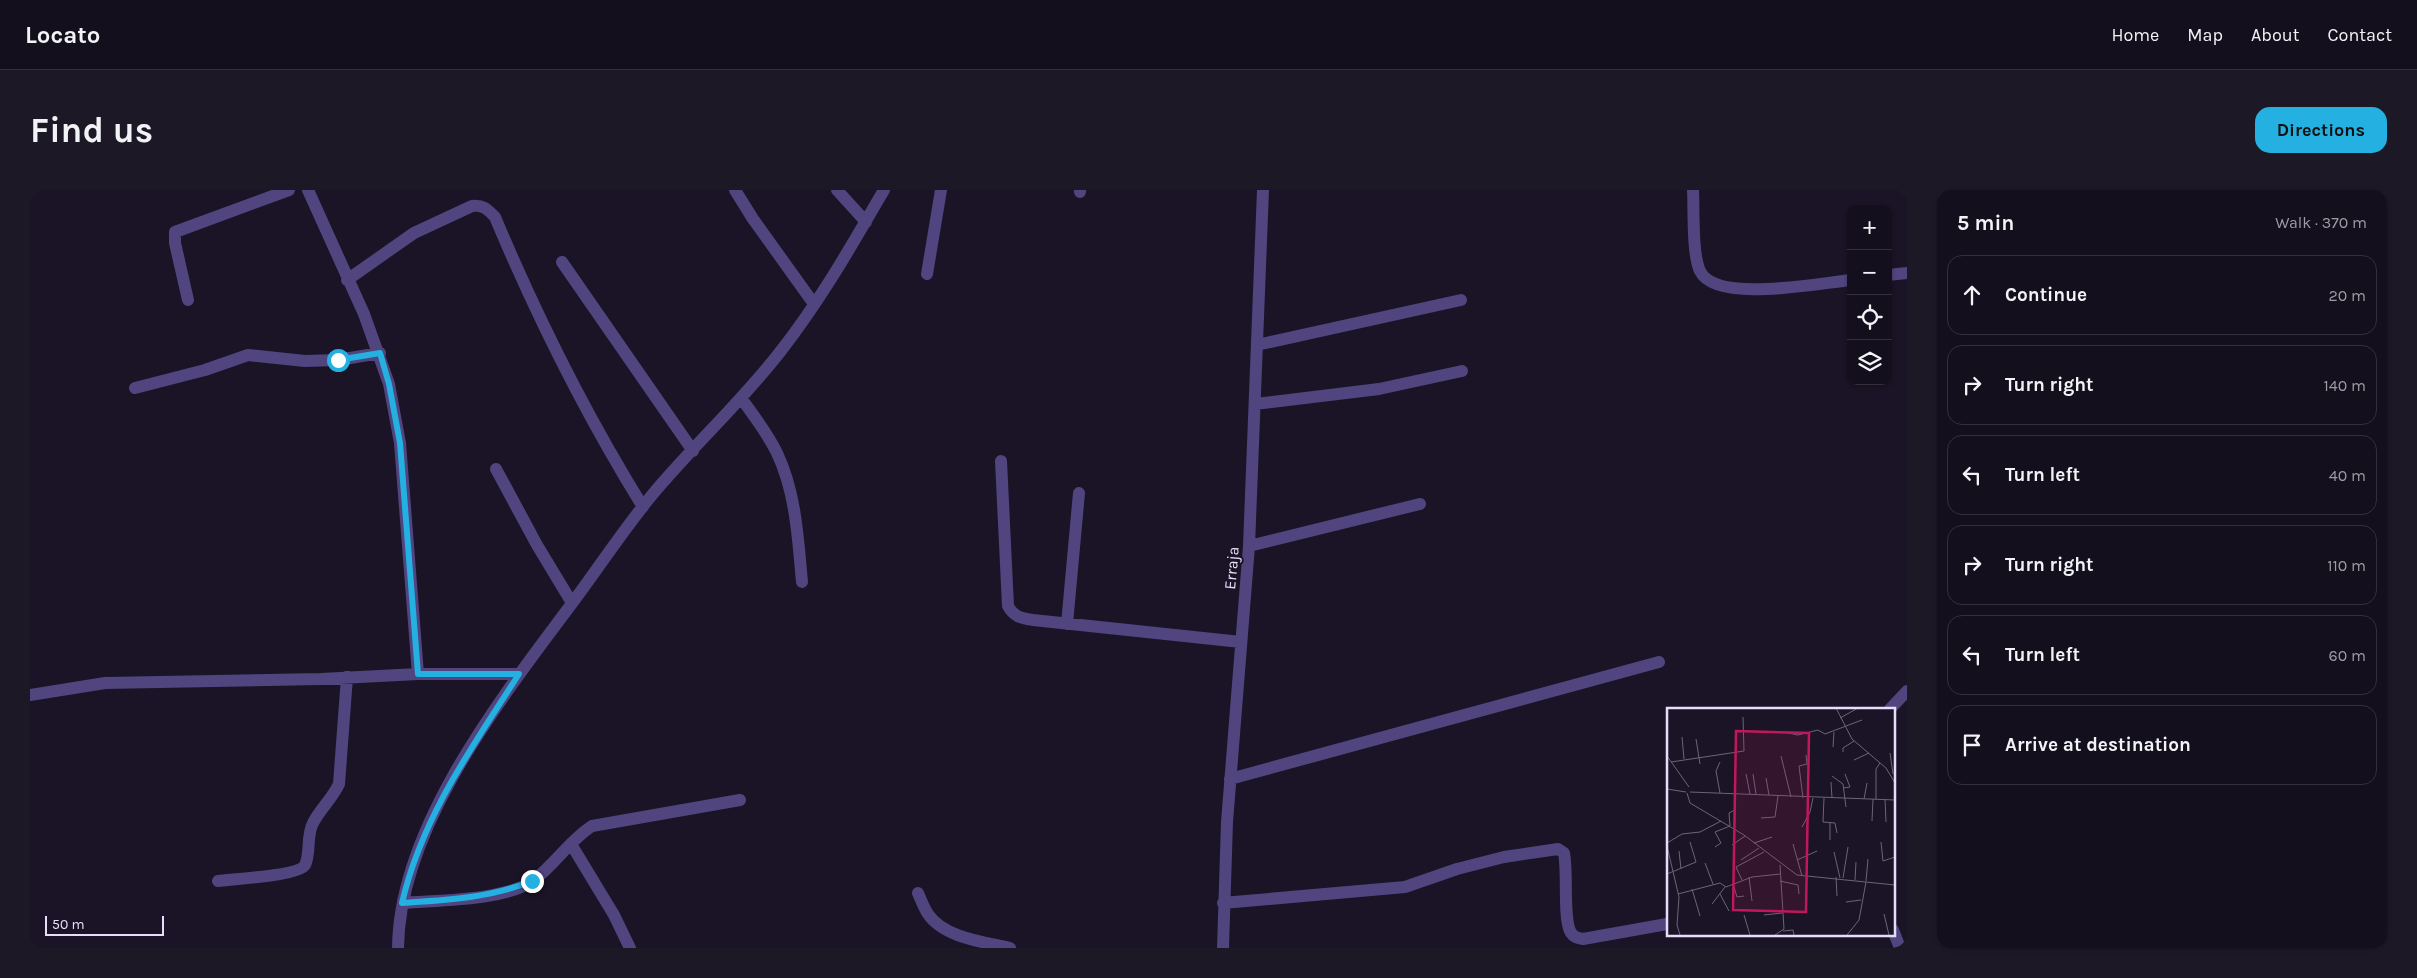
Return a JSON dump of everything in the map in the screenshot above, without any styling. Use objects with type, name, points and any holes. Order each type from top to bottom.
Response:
[{"type":"street","points":[[188,300],[175,243],[175,232],[289,190]]},
{"type":"street","points":[[308,190],[380,353],[389,384],[400,443],[418,674]]},
{"type":"street","points":[[735,190],[814,304]]},
{"type":"street","points":[[837,190],[866,222]]},
{"type":"street","points":[[398,948],[402,903],[418,850],[433,814],[456,772],[519,674],[643,507],[782,350],[814,304],[884,190]]},
{"type":"street","points":[[928,274],[941,190]]},
{"type":"street","name":"Erraja","points":[[1223,948],[1223,903],[1230,779],[1249,546],[1263,190]]},
{"type":"street","points":[[1693,190],[1696,262],[1703,276],[1718,287],[1751,290],[1847,280]]},
{"type":"street","points":[[347,280],[414,233],[472,206],[480,205],[487,208],[495,218],[534,308],[585,406],[610,453],[643,507]]},
{"type":"street","points":[[562,262],[693,451]]},
{"type":"street","points":[[1892,275],[1907,273]]},
{"type":"street","points":[[1258,345],[1461,300]]},
{"type":"street","points":[[134,388],[205,370],[248,355],[305,361],[338,360],[380,353]]},
{"type":"street","points":[[1255,404],[1379,389],[1462,372]]},
{"type":"street","points":[[741,398],[777,453],[786,478],[795,518],[802,582]]},
{"type":"street","points":[[1001,461],[1008,606],[1012,613],[1019,618],[1241,642]]},
{"type":"street","points":[[496,469],[537,546],[572,603]]},
{"type":"street","points":[[1067,624],[1079,493]]},
{"type":"street","points":[[1249,546],[1420,504]]},
{"type":"street","points":[[1230,779],[1659,662]]},
{"type":"street","points":[[30,695],[105,683],[418,674],[519,674]]},
{"type":"street","points":[[218,881],[287,873],[300,870],[305,864],[309,833],[313,823],[333,797],[339,784],[347,677]]},
{"type":"street","points":[[1891,708],[1907,691]]},
{"type":"street","points":[[402,903],[480,897],[511,890],[532,881],[580,834],[592,826],[740,800]]},
{"type":"street","points":[[571,844],[614,915],[630,948]]},
{"type":"street","points":[[1223,903],[1405,887],[1457,869],[1504,857],[1558,849],[1564,853],[1568,920],[1570,932],[1575,938],[1583,939],[1667,924]]},
{"type":"street","points":[[918,893],[929,914],[938,924],[958,934],[1010,948]]},
{"type":"street","points":[[1894,933],[1900,948]]},
{"type":"route","points":[[338,360],[380,353],[389,384],[396,413],[400,443],[418,674],[519,674],[456,772],[433,814],[408,878],[402,903],[480,897],[511,890],[532,881]]}]
